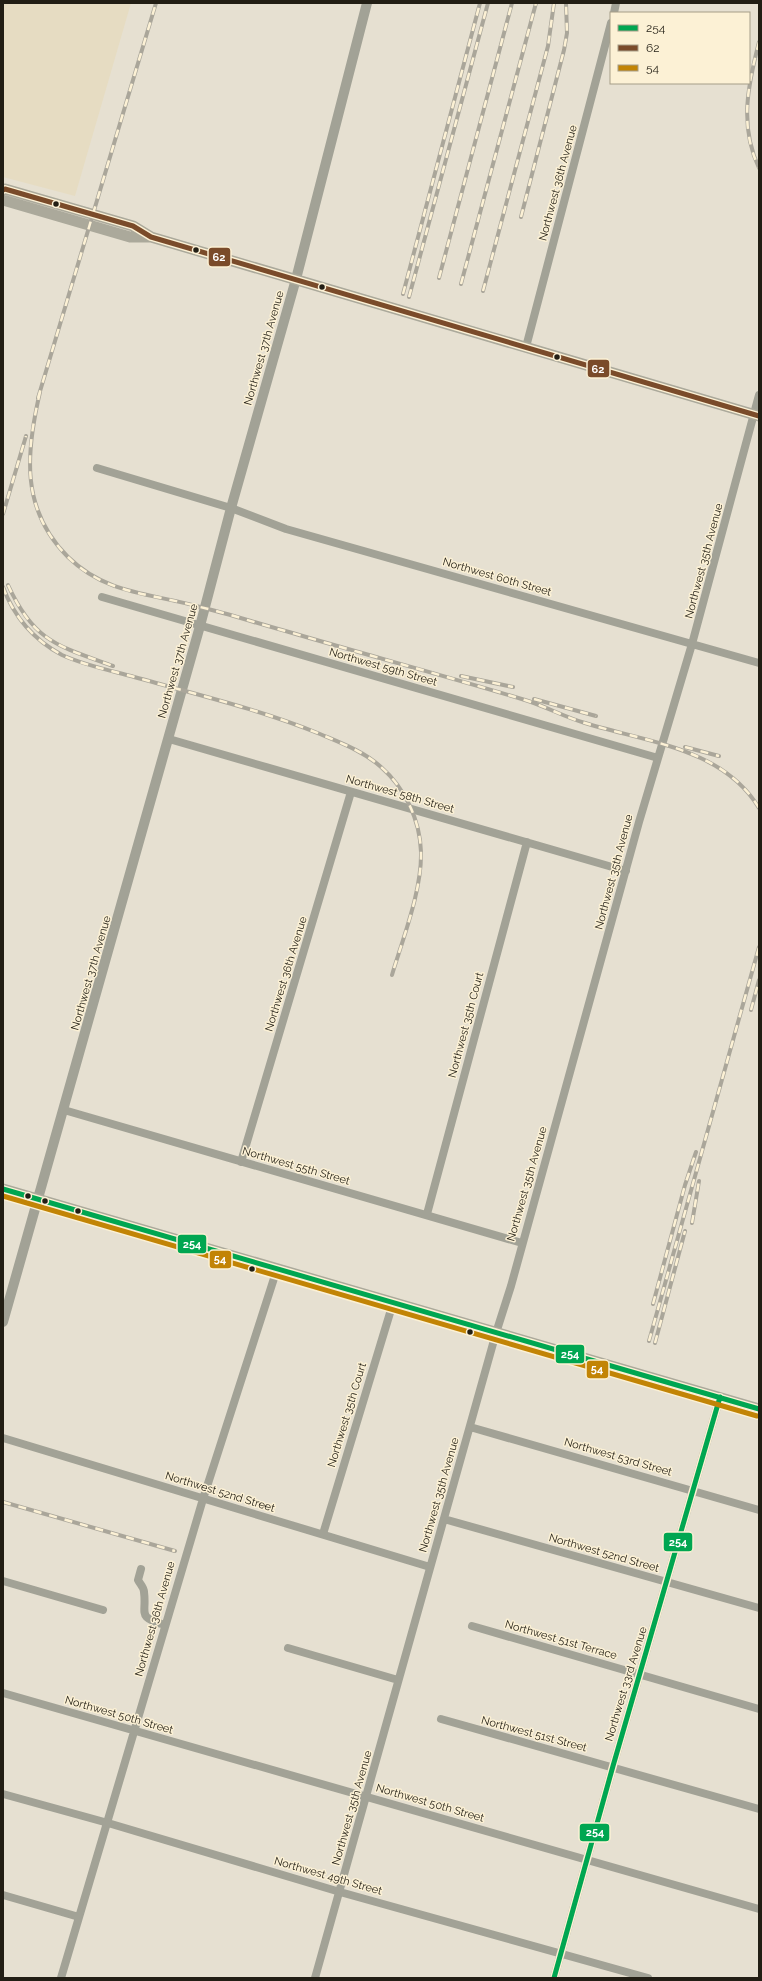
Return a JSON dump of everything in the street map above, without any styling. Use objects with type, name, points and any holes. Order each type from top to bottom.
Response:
[{"type":"main road","points":[[3,190],[5,189],[91,220],[130,237],[151,237],[756,415]]},
{"type":"main road","points":[[3,200],[91,220]]},
{"type":"main road","points":[[3,1189],[759,1409]]},
{"type":"street","name":"Northwest 37th Avenue","points":[[3,1322],[169,739],[231,508],[296,279],[367,3]]},
{"type":"street","name":"Northwest 36th Avenue","points":[[526,347],[610,27]]},
{"type":"street","name":"Northwest 35th Avenue","points":[[315,1978],[626,871],[658,758],[674,709],[756,415],[759,395]]},
{"type":"street","name":"Northwest 60th Street","points":[[97,468],[231,508],[286,528],[759,663]]},
{"type":"street","name":"Northwest 59th Street","points":[[102,597],[658,758]]},
{"type":"street","name":"Northwest 58th Street","points":[[169,739],[626,871]]},
{"type":"street","name":"Northwest 36th Avenue","points":[[241,1162],[351,792]]},
{"type":"street","name":"Northwest 35th Court","points":[[427,1214],[527,842]]},
{"type":"street","name":"Northwest 55th Street","points":[[64,1110],[522,1242]]},
{"type":"street","name":"Northwest 36th Avenue","points":[[62,1978],[202,1499],[277,1269]]},
{"type":"street","name":"Northwest 35th Court","points":[[323,1534],[393,1303]]},
{"type":"street","name":"Northwest 33rd Avenue","points":[[554,1978],[613,1766],[668,1583],[720,1397]]},
{"type":"street","name":"Northwest 53rd Street","points":[[470,1427],[759,1510]]},
{"type":"street","name":"Northwest 52nd Street","points":[[3,1438],[430,1567]]},
{"type":"street","name":"Northwest 52nd Street","points":[[444,1519],[759,1608]]},
{"type":"street","points":[[141,1569],[138,1580],[144,1592],[143,1610],[149,1619],[165,1625]]},
{"type":"street","points":[[3,1581],[104,1610]]},
{"type":"street","name":"Northwest 51st Terrace","points":[[472,1626],[759,1709]]},
{"type":"street","points":[[288,1648],[398,1680]]},
{"type":"street","name":"Northwest 50th Street","points":[[3,1693],[759,1909]]},
{"type":"street","name":"Northwest 51st Street","points":[[441,1719],[613,1766],[759,1809]]},
{"type":"street","name":"Northwest 49th Street","points":[[3,1794],[108,1822],[340,1892],[648,1978]]},
{"type":"street","points":[[3,1895],[79,1917]]},
{"type":"shaded area","points":[[3,3],[131,3],[75,196],[3,177]]},
{"type":"railway","points":[[38,398],[156,3]]},
{"type":"railway","points":[[403,294],[480,3]]},
{"type":"railway","points":[[409,297],[488,3]]},
{"type":"railway","points":[[439,278],[512,3]]},
{"type":"railway","points":[[461,284],[536,3]]},
{"type":"railway","points":[[483,291],[548,46],[554,3]]},
{"type":"railway","points":[[521,217],[564,50],[567,33],[566,3]]},
{"type":"railway","points":[[759,42],[747,105],[749,137],[759,168]]},
{"type":"railway","points":[[40,392],[35,414],[30,458],[34,500],[41,519],[52,539],[68,557],[98,579],[130,591],[182,602],[495,691],[532,702],[577,721],[657,742],[681,750],[704,760],[725,772],[744,788],[759,808]]},
{"type":"railway","points":[[3,514],[26,436]]},
{"type":"railway","points":[[8,585],[18,604],[28,619],[38,630],[62,647],[113,666]]},
{"type":"railway","points":[[3,587],[13,608],[26,627],[52,649],[70,659],[226,702],[297,725],[352,748],[374,761],[390,775],[410,805],[418,828],[421,852],[415,898],[392,975]]},
{"type":"railway","points":[[461,676],[513,687]]},
{"type":"railway","points":[[534,699],[596,716]]},
{"type":"railway","points":[[685,747],[719,756]]},
{"type":"railway","points":[[649,1341],[759,947]]},
{"type":"railway","points":[[751,1010],[759,980]]},
{"type":"railway","points":[[653,1304],[685,1185],[696,1152]]},
{"type":"railway","points":[[692,1223],[699,1181]]},
{"type":"railway","points":[[655,1343],[685,1231]]},
{"type":"railway","points":[[3,1502],[175,1551]]},
{"type":"transit line","name":"62","points":[[3,190],[5,189],[133,226],[151,237],[759,416]]},
{"type":"transit line","name":"254","points":[[3,1189],[759,1409]]},
{"type":"transit line","name":"54","points":[[3,1196],[757,1416]]},
{"type":"transit line","name":"254","points":[[554,1978],[613,1766],[720,1397]]}]
